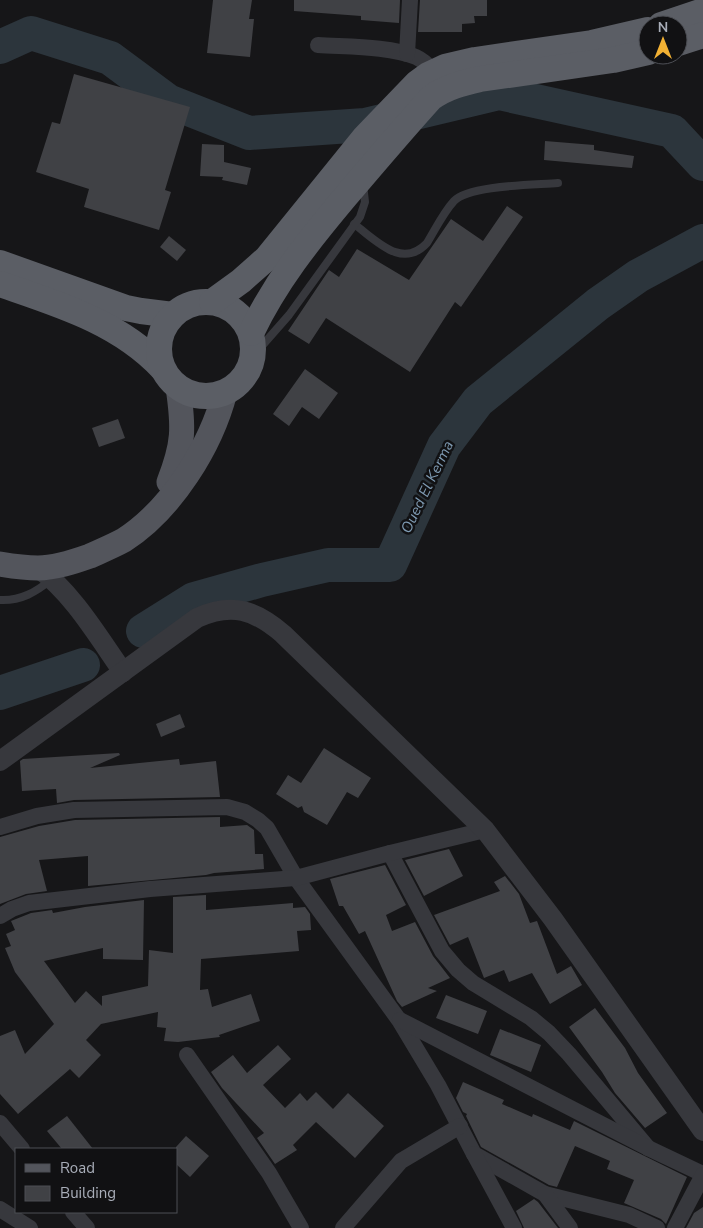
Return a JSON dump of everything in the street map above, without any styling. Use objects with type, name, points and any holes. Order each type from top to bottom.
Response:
[{"type":"highway","points":[[688,16],[703,11]]},
{"type":"highway","points":[[212,302],[254,270],[276,248],[427,84],[475,60],[592,43],[638,32]]},
{"type":"highway","points":[[688,40],[703,35]]},
{"type":"highway","points":[[427,84],[446,89],[473,80],[613,60],[638,54]]},
{"type":"highway","points":[[0,284],[100,322],[132,341],[189,393],[201,396],[225,392],[244,377],[249,368],[252,344],[271,293],[306,243],[361,178],[373,144]]},
{"type":"highway","points":[[0,263],[118,305],[141,311],[173,315]]},
{"type":"highway","points":[[170,377],[159,356],[159,343],[162,331],[168,320],[187,305],[199,302],[212,302],[224,305],[235,312],[244,322],[252,344]]},
{"type":"main road","points":[[157,512],[179,455],[182,440],[181,406],[170,377]]},
{"type":"main road","points":[[0,564],[46,573],[102,551],[124,539],[157,512],[172,494],[208,440],[225,392]]},
{"type":"street","points":[[407,54],[410,0]]},
{"type":"street","points":[[318,45],[407,54],[427,64],[427,84]]},
{"type":"street","points":[[46,573],[72,600],[123,672]]},
{"type":"street","points":[[0,761],[67,710],[203,615],[223,610],[237,610],[250,612],[263,618],[283,634],[486,830],[553,919],[703,1130]]},
{"type":"street","points":[[0,827],[19,820],[74,810],[227,807],[245,812],[258,820],[268,828],[296,878],[399,1020],[460,1126],[514,1228]]},
{"type":"street","points":[[0,916],[29,903],[150,889],[296,878],[486,830]]},
{"type":"street","points":[[390,853],[442,951],[458,970],[473,983],[531,1018],[549,1033],[648,1148]]},
{"type":"street","points":[[399,1020],[703,1175],[675,1228]]},
{"type":"street","points":[[186,1055],[269,1172],[301,1228]]},
{"type":"street","points":[[0,1123],[21,1148]]},
{"type":"street","points":[[343,1228],[401,1161],[460,1126]]},
{"type":"street","points":[[474,1154],[545,1194],[629,1216],[657,1228]]},
{"type":"street","points":[[545,1194],[570,1228]]},
{"type":"street","points":[[0,1209],[30,1228]]},
{"type":"street","points":[[74,1213],[87,1228]]},
{"type":"lane","points":[[252,344],[289,315],[362,212],[365,202],[361,178]]},
{"type":"lane","points":[[354,224],[389,250],[402,255],[409,254],[422,248],[427,243],[454,201],[466,193],[558,183]]},
{"type":"lane","points":[[0,600],[20,599],[39,590],[46,573]]},
{"type":"building","points":[[213,0],[252,0],[249,19],[254,19],[250,57],[207,53]]},
{"type":"building","points":[[294,0],[400,0],[399,23],[361,20],[361,16],[294,11]]},
{"type":"building","points":[[420,0],[487,0],[487,16],[474,16],[475,23],[462,24],[462,32],[418,32]]},
{"type":"building","points":[[74,74],[190,107],[165,190],[171,192],[159,230],[84,207],[89,189],[36,172],[52,122],[60,124]]},
{"type":"building","points":[[545,141],[594,145],[594,150],[634,156],[632,168],[544,160]]},
{"type":"building","points":[[202,144],[224,145],[224,162],[251,168],[247,185],[222,180],[223,177],[200,176]]},
{"type":"building","points":[[507,206],[523,217],[461,307],[455,302],[410,372],[326,318],[309,344],[288,331],[329,270],[339,277],[357,249],[409,280],[451,219],[483,241]]},
{"type":"building","points":[[169,236],[186,250],[177,261],[160,247]]},
{"type":"building","points":[[305,369],[338,393],[319,419],[302,407],[289,426],[273,414]]},
{"type":"building","points":[[118,419],[125,438],[99,447],[92,428]]},
{"type":"building","points":[[180,714],[185,727],[161,737],[156,724]]},
{"type":"building","points":[[324,748],[371,778],[358,798],[347,792],[327,825],[304,812],[302,806],[298,808],[276,794],[288,775],[301,783]]},
{"type":"building","points":[[119,753],[120,755],[90,768],[179,759],[180,765],[216,761],[220,797],[74,800],[57,803],[56,789],[22,791],[20,761],[23,759]]},
{"type":"building","points":[[220,817],[220,827],[247,825],[254,830],[255,854],[263,854],[264,869],[88,886],[88,856],[39,860],[47,891],[26,894],[0,904],[0,837],[39,826],[75,820]]},
{"type":"building","points":[[449,849],[463,876],[424,896],[405,860]]},
{"type":"building","points":[[385,865],[406,905],[386,915],[392,931],[415,922],[433,956],[450,978],[428,988],[437,991],[402,1007],[397,1001],[365,931],[359,934],[343,906],[339,906],[330,879]]},
{"type":"building","points":[[505,876],[519,894],[530,923],[537,921],[557,974],[571,966],[582,985],[550,1004],[532,973],[509,982],[504,970],[484,978],[468,937],[450,945],[434,915],[500,891],[494,882]]},
{"type":"building","points":[[206,895],[206,910],[293,903],[293,908],[305,907],[310,914],[311,930],[297,931],[299,951],[201,959],[200,990],[208,989],[212,1007],[251,994],[260,1021],[219,1035],[220,1037],[178,1042],[164,1041],[166,1028],[157,1027],[158,1012],[101,1024],[86,1040],[101,1055],[79,1078],[70,1069],[18,1114],[0,1094],[0,1036],[15,1030],[25,1054],[54,1024],[15,972],[5,948],[11,946],[6,934],[15,930],[11,921],[31,913],[52,910],[53,913],[144,900],[143,960],[103,959],[103,948],[44,961],[75,1003],[86,991],[102,1006],[102,996],[148,986],[149,950],[173,953],[173,897]]},
{"type":"building","points":[[446,995],[487,1011],[478,1034],[436,1018]]},
{"type":"building","points":[[595,1008],[625,1048],[638,1073],[667,1113],[645,1128],[615,1093],[569,1027]]},
{"type":"building","points":[[500,1029],[541,1045],[531,1072],[490,1055]]},
{"type":"building","points":[[278,1045],[291,1059],[263,1085],[285,1108],[300,1093],[307,1101],[316,1092],[333,1109],[348,1093],[384,1126],[355,1158],[316,1122],[293,1145],[297,1150],[275,1164],[257,1138],[264,1133],[222,1088],[211,1072],[233,1055],[247,1073]]},
{"type":"building","points":[[463,1082],[504,1100],[502,1104],[532,1117],[533,1114],[570,1130],[574,1121],[687,1177],[666,1224],[661,1219],[624,1203],[634,1180],[607,1169],[610,1161],[575,1146],[557,1187],[549,1185],[481,1147],[466,1116],[467,1114],[463,1112],[456,1098]]},
{"type":"building","points":[[67,1116],[92,1148],[61,1148],[47,1131]]},
{"type":"building","points":[[186,1136],[209,1156],[190,1177],[178,1166],[178,1148],[176,1147]]},
{"type":"building","points":[[534,1199],[558,1228],[524,1228],[516,1211]]},
{"type":"building","points":[[703,1207],[703,1228],[686,1228],[694,1213]]},
{"type":"waterway","points":[[0,47],[31,33],[110,58],[168,101],[249,133],[365,125],[499,93],[672,131],[703,164]]},
{"type":"waterway","name":"Oued El Kerma","points":[[143,631],[194,599],[262,580],[328,565],[390,565],[444,446],[478,401],[598,304],[638,276],[703,241]]},
{"type":"waterway","name":"Oued El Kerma","points":[[0,693],[83,665]]}]
